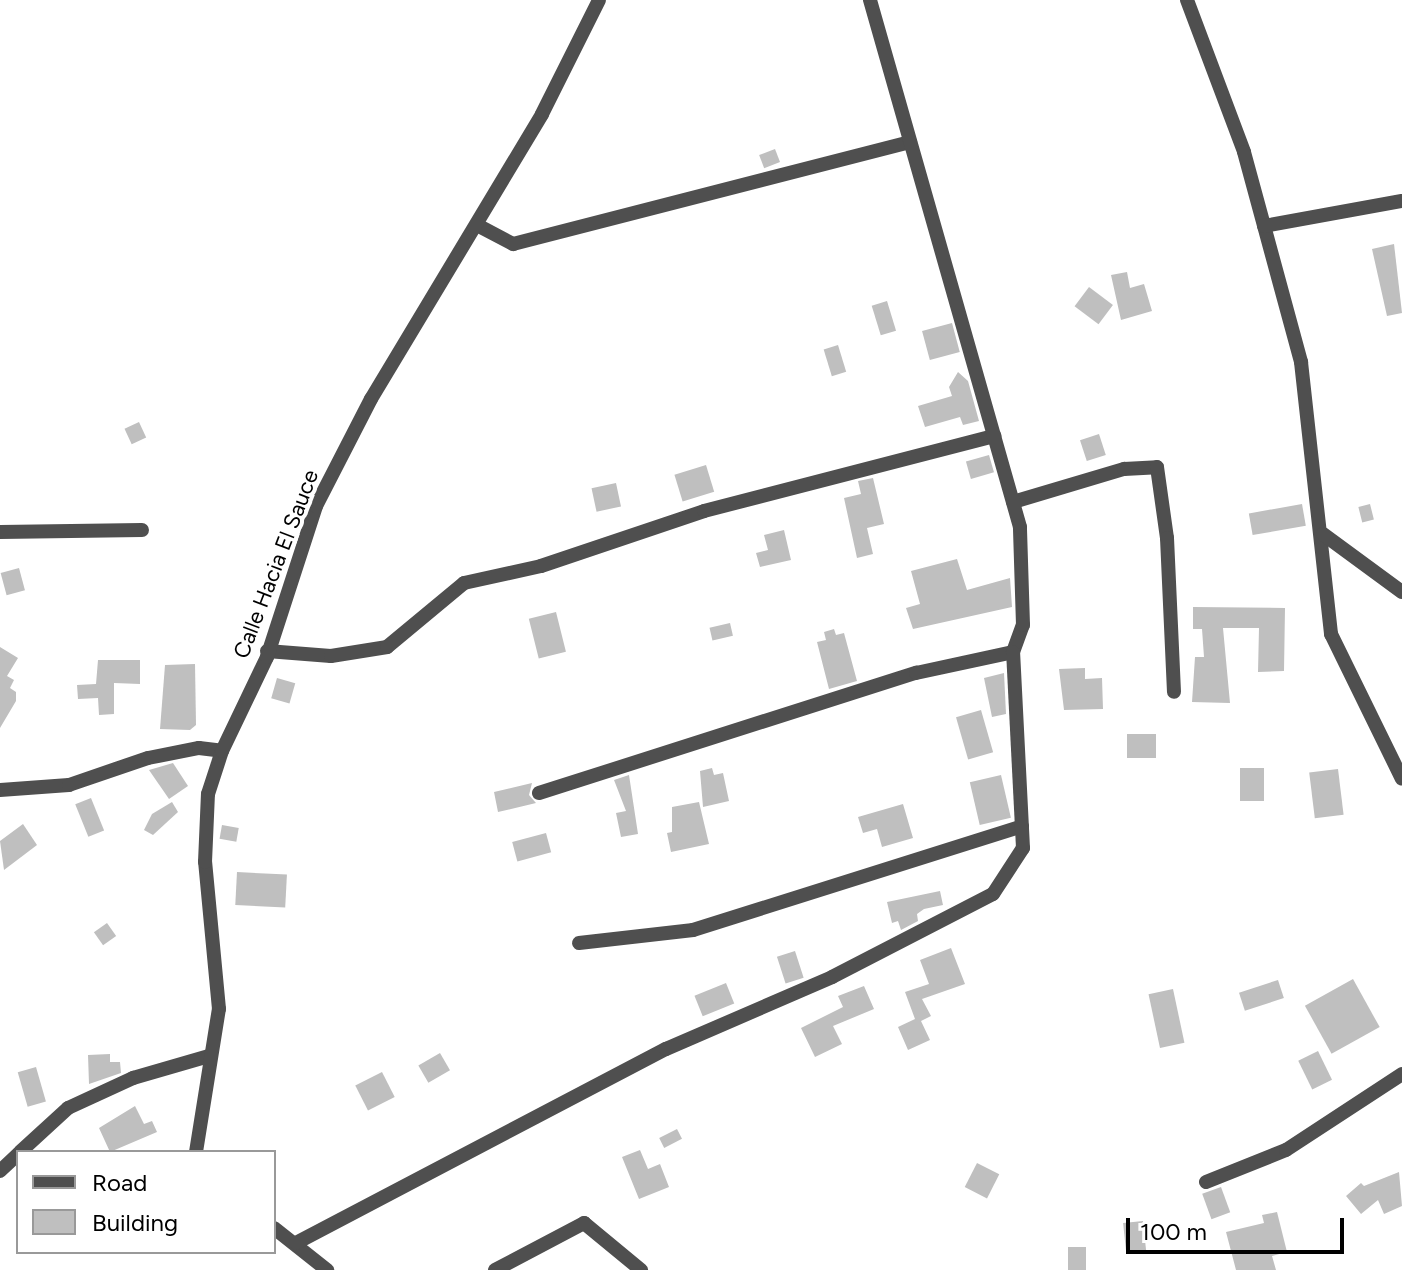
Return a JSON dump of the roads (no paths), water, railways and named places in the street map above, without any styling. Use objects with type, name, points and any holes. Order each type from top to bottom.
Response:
[{"type":"street","name":"Calle Hacia El Sauce","points":[[196,1150],[219,1009],[210,937],[207,821],[208,794],[222,751],[267,651],[316,506],[371,399],[477,225],[563,75],[599,0]]},
{"type":"street","points":[[296,1243],[666,1049],[832,977],[993,894],[1023,848],[1013,652],[1023,625],[1020,527],[870,0]]},
{"type":"street","points":[[1191,2],[1244,152],[1301,362],[1323,534],[1331,634],[1402,779]]},
{"type":"street","points":[[477,225],[513,244],[910,142]]},
{"type":"street","points":[[1264,226],[1402,201]]},
{"type":"street","points":[[267,651],[331,656],[387,647],[464,583],[541,566],[704,511],[994,436]]},
{"type":"street","points":[[1013,502],[1124,469],[1157,467],[1167,538],[1174,692]]},
{"type":"street","points":[[0,532],[142,530]]},
{"type":"street","points":[[1323,534],[1402,592]]},
{"type":"street","points":[[539,793],[916,673],[1013,652]]},
{"type":"street","points":[[0,790],[69,785],[148,758],[199,748],[222,751]]},
{"type":"street","points":[[579,943],[693,930],[1022,826]]},
{"type":"street","points":[[22,1150],[68,1108],[133,1078],[209,1056]]},
{"type":"street","points":[[1206,1182],[1286,1150],[1402,1074]]},
{"type":"street","points":[[0,1171],[16,1156]]},
{"type":"street","points":[[495,1270],[584,1223],[641,1270]]},
{"type":"street","points":[[276,1229],[327,1270]]}]
